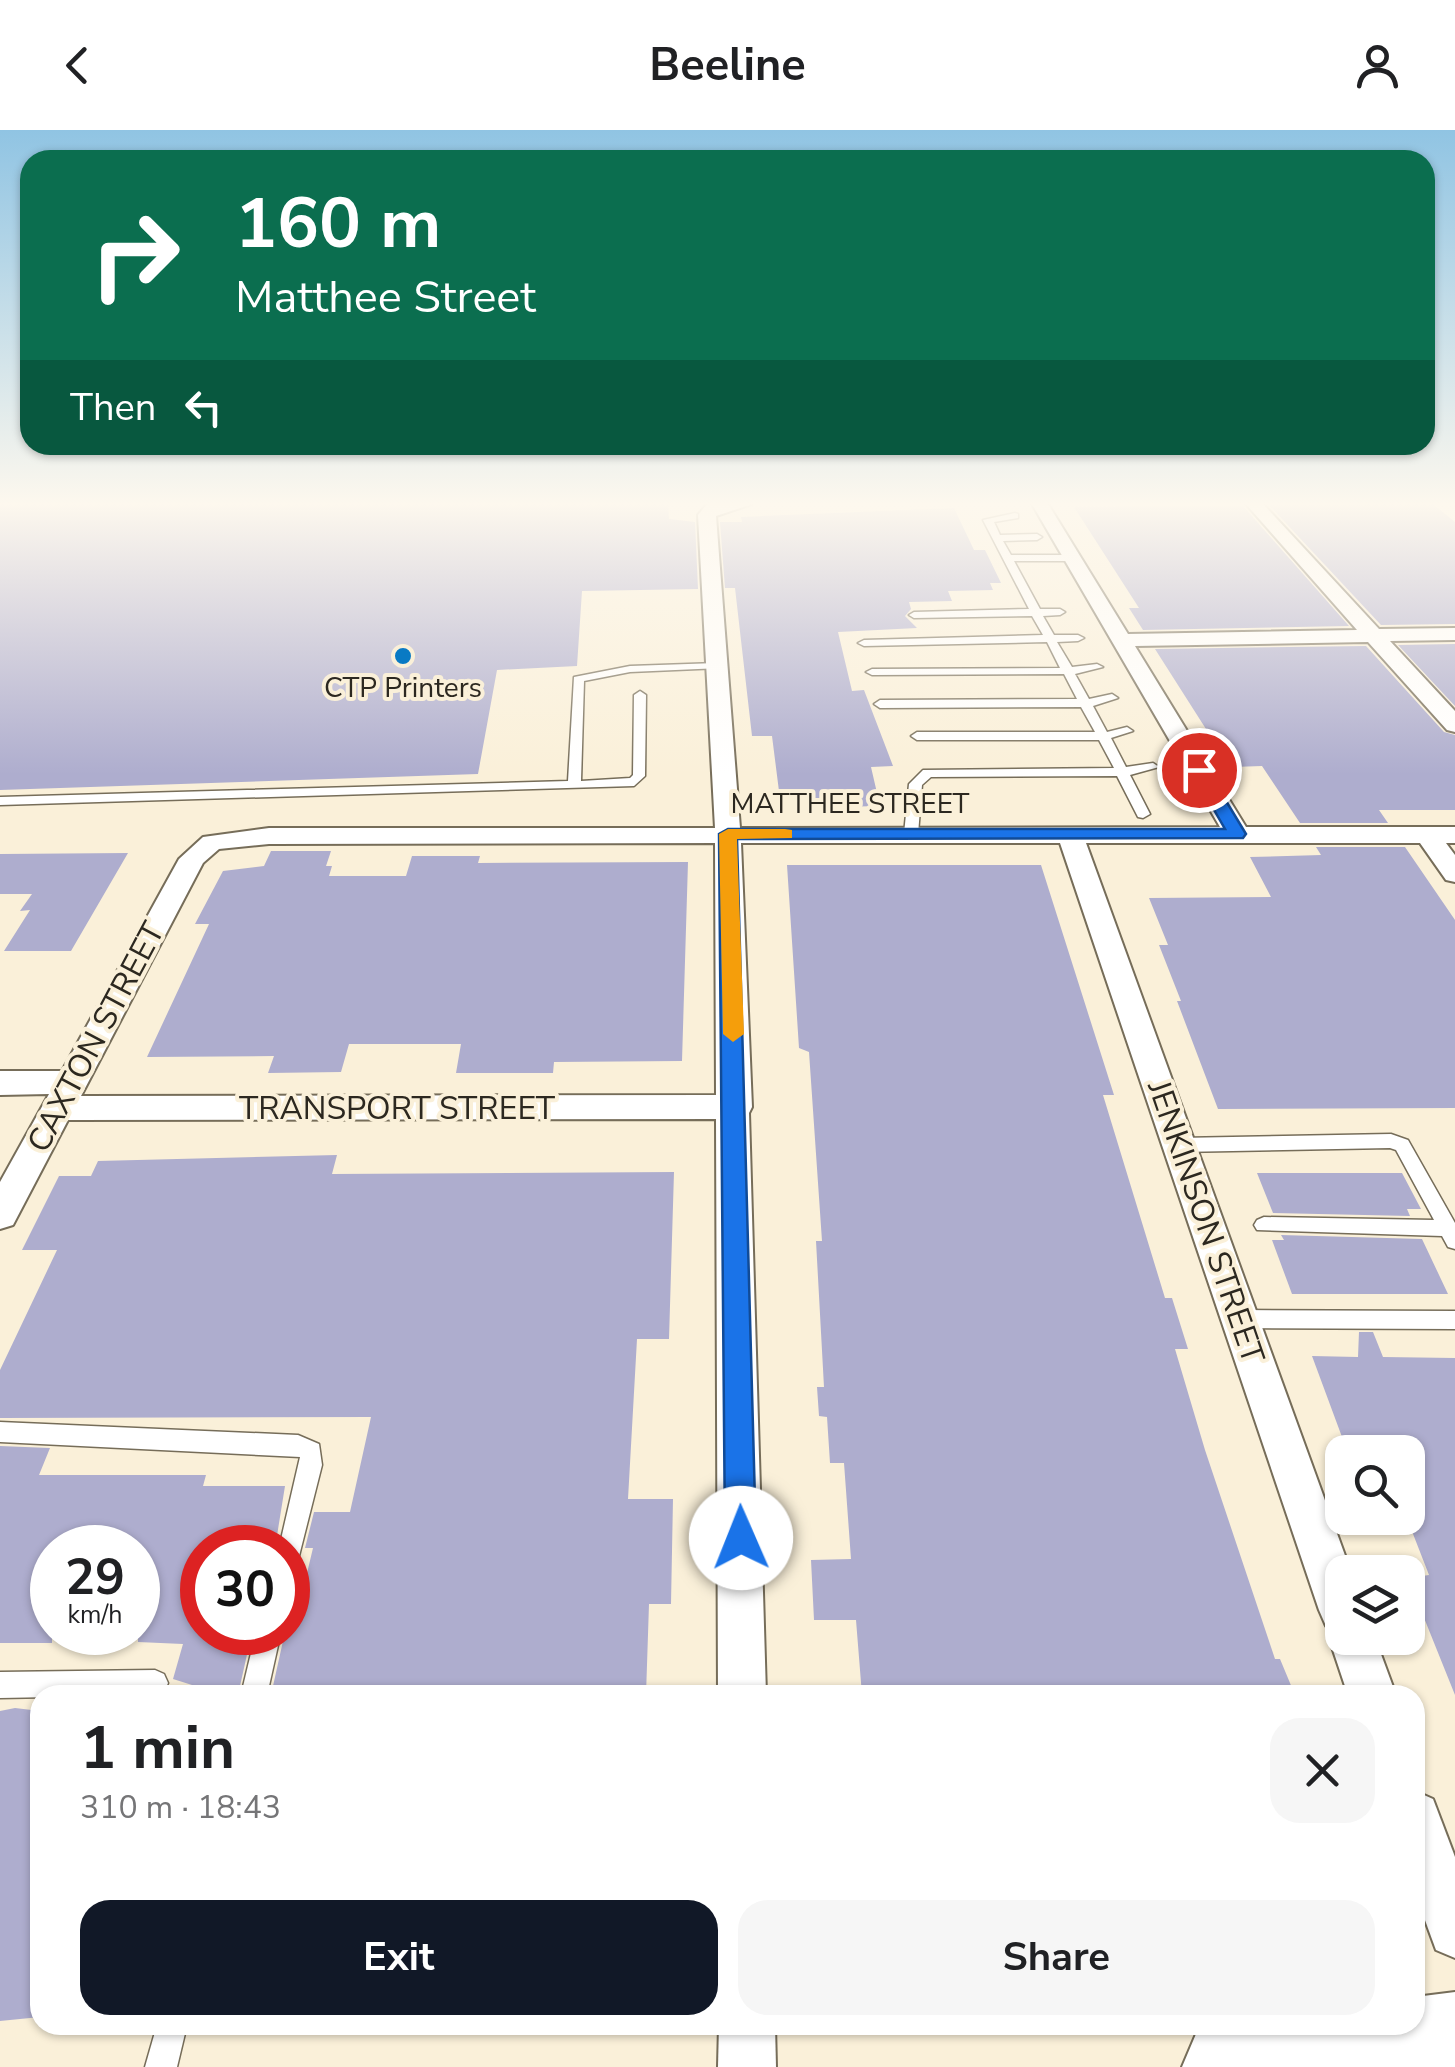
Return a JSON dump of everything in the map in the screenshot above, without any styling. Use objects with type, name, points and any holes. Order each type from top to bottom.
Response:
[{"type":"main road","points":[[1229,2067],[1455,2038]]},
{"type":"street","points":[[712,594],[728,834],[736,1107],[742,1685]]},
{"type":"street","points":[[1096,594],[1237,834]]},
{"type":"street","points":[[1336,594],[1455,724]]},
{"type":"street","points":[[1124,640],[1455,634]]},
{"type":"street","name":"JENKINSON STREET","points":[[1070,834],[1325,1561]]},
{"type":"street","name":"MATTHEE STREET","points":[[192,858],[212,842],[238,836],[1455,836]]},
{"type":"street","points":[[1427,836],[1455,874]]},
{"type":"street","name":"CAXTON STREET","points":[[0,1215],[192,858]]},
{"type":"street","name":"TRANSPORT STREET","points":[[0,1083],[65,1095],[736,1107]]},
{"type":"street","points":[[1358,1655],[1368,1685]]},
{"type":"street","points":[[1425,1846],[1455,1931]]},
{"type":"street","points":[[746,2035],[747,2067]]},
{"type":"lane","points":[[1024,594],[1072,671],[1143,814]]},
{"type":"lane","points":[[914,615],[1035,616],[1060,612]]},
{"type":"lane","points":[[864,643],[1052,642],[1078,638]]},
{"type":"lane","points":[[872,672],[1072,671],[1098,667]]},
{"type":"lane","points":[[574,784],[578,679],[595,674],[717,671]]},
{"type":"lane","points":[[0,802],[634,782],[639,776],[640,695]]},
{"type":"lane","points":[[880,704],[1088,703],[1112,698]]},
{"type":"lane","points":[[917,736],[1104,736],[1126,731]]},
{"type":"lane","points":[[912,834],[916,784],[922,774],[1122,772],[1153,767]]},
{"type":"lane","points":[[1179,1145],[1391,1141],[1402,1144],[1452,1234]]},
{"type":"lane","points":[[1264,1225],[1452,1234]]},
{"type":"lane","points":[[1241,1319],[1455,1320]]},
{"type":"lane","points":[[0,1432],[298,1445],[311,1451],[311,1465],[296,1525]]},
{"type":"lane","points":[[256,1685],[264,1655]]},
{"type":"lane","points":[[0,1685],[155,1683]]},
{"type":"lane","points":[[161,2067],[169,2035]]},
{"type":"building","points":[[0,594],[582,594],[577,666],[497,670],[478,774],[0,790]]},
{"type":"building","points":[[736,594],[949,594],[952,601],[909,602],[911,609],[905,616],[917,628],[838,632],[852,691],[864,690],[893,766],[871,767],[880,806],[836,807],[835,803],[809,804],[809,798],[780,799],[772,736],[752,736]]},
{"type":"building","points":[[1130,594],[1321,594],[1349,626],[1143,630],[1129,608],[1139,608]]},
{"type":"building","points":[[1352,594],[1455,594],[1455,624],[1381,625]]},
{"type":"building","points":[[1455,644],[1455,706],[1398,645]]},
{"type":"building","points":[[1366,646],[1444,732],[1455,735],[1455,810],[1379,810],[1388,823],[1300,823],[1262,766],[1233,767],[1227,762],[1155,649]]},
{"type":"building","points":[[1316,847],[1405,847],[1455,920],[1455,1108],[1218,1109],[1177,1001],[1181,1001],[1159,945],[1168,945],[1149,898],[1271,897],[1250,857],[1321,855]]},
{"type":"building","points":[[271,851],[331,851],[326,866],[332,866],[329,876],[406,876],[412,856],[480,856],[478,863],[688,862],[682,1061],[554,1062],[553,1073],[456,1073],[461,1044],[349,1044],[341,1072],[268,1073],[274,1056],[147,1057],[209,924],[195,924],[223,871],[264,866]]},
{"type":"building","points":[[128,853],[71,951],[4,951],[30,910],[20,911],[32,894],[0,894],[0,854]]},
{"type":"building","points":[[787,865],[1041,865],[1114,1095],[1103,1095],[1165,1298],[1172,1298],[1188,1349],[1175,1349],[1205,1450],[1275,1659],[1280,1659],[1291,1685],[861,1685],[856,1620],[814,1620],[811,1560],[851,1559],[844,1463],[830,1463],[827,1417],[819,1416],[817,1387],[824,1387],[816,1241],[822,1241],[809,1052],[799,1048]]},
{"type":"building","points":[[337,1155],[332,1174],[674,1172],[669,1339],[637,1339],[628,1499],[673,1499],[671,1604],[649,1604],[646,1685],[273,1685],[280,1655],[310,1655],[310,1528],[314,1512],[350,1512],[371,1417],[0,1418],[0,1370],[57,1250],[22,1250],[59,1176],[91,1176],[98,1161]]},
{"type":"building","points":[[1257,1173],[1402,1173],[1421,1209],[1407,1209],[1410,1216],[1273,1213]]},
{"type":"building","points":[[1281,1235],[1422,1239],[1448,1294],[1292,1294],[1272,1240],[1284,1240]]},
{"type":"building","points":[[1359,1332],[1373,1332],[1383,1357],[1455,1358],[1455,1695],[1425,1620],[1425,1576],[1429,1575],[1425,1555],[1421,1555],[1413,1535],[1425,1535],[1425,1435],[1341,1435],[1312,1356],[1358,1357]]},
{"type":"building","points":[[0,1446],[50,1448],[39,1475],[206,1475],[203,1486],[285,1486],[279,1525],[180,1525],[180,1644],[160,1643],[160,1525],[30,1525],[30,1643],[0,1643]]},
{"type":"building","points":[[180,1654],[247,1655],[240,1685],[192,1685],[173,1679]]},
{"type":"building","points":[[30,1710],[30,2018],[0,2021],[0,1711]]},
{"type":"slow traffic","points":[[733,1034],[728,834],[785,834]]},
{"type":"place","name":"CTP Printers","points":[[403,656]]},
{"type":"route","points":[[741,1538],[728,834],[1237,834],[1199,770]]}]
